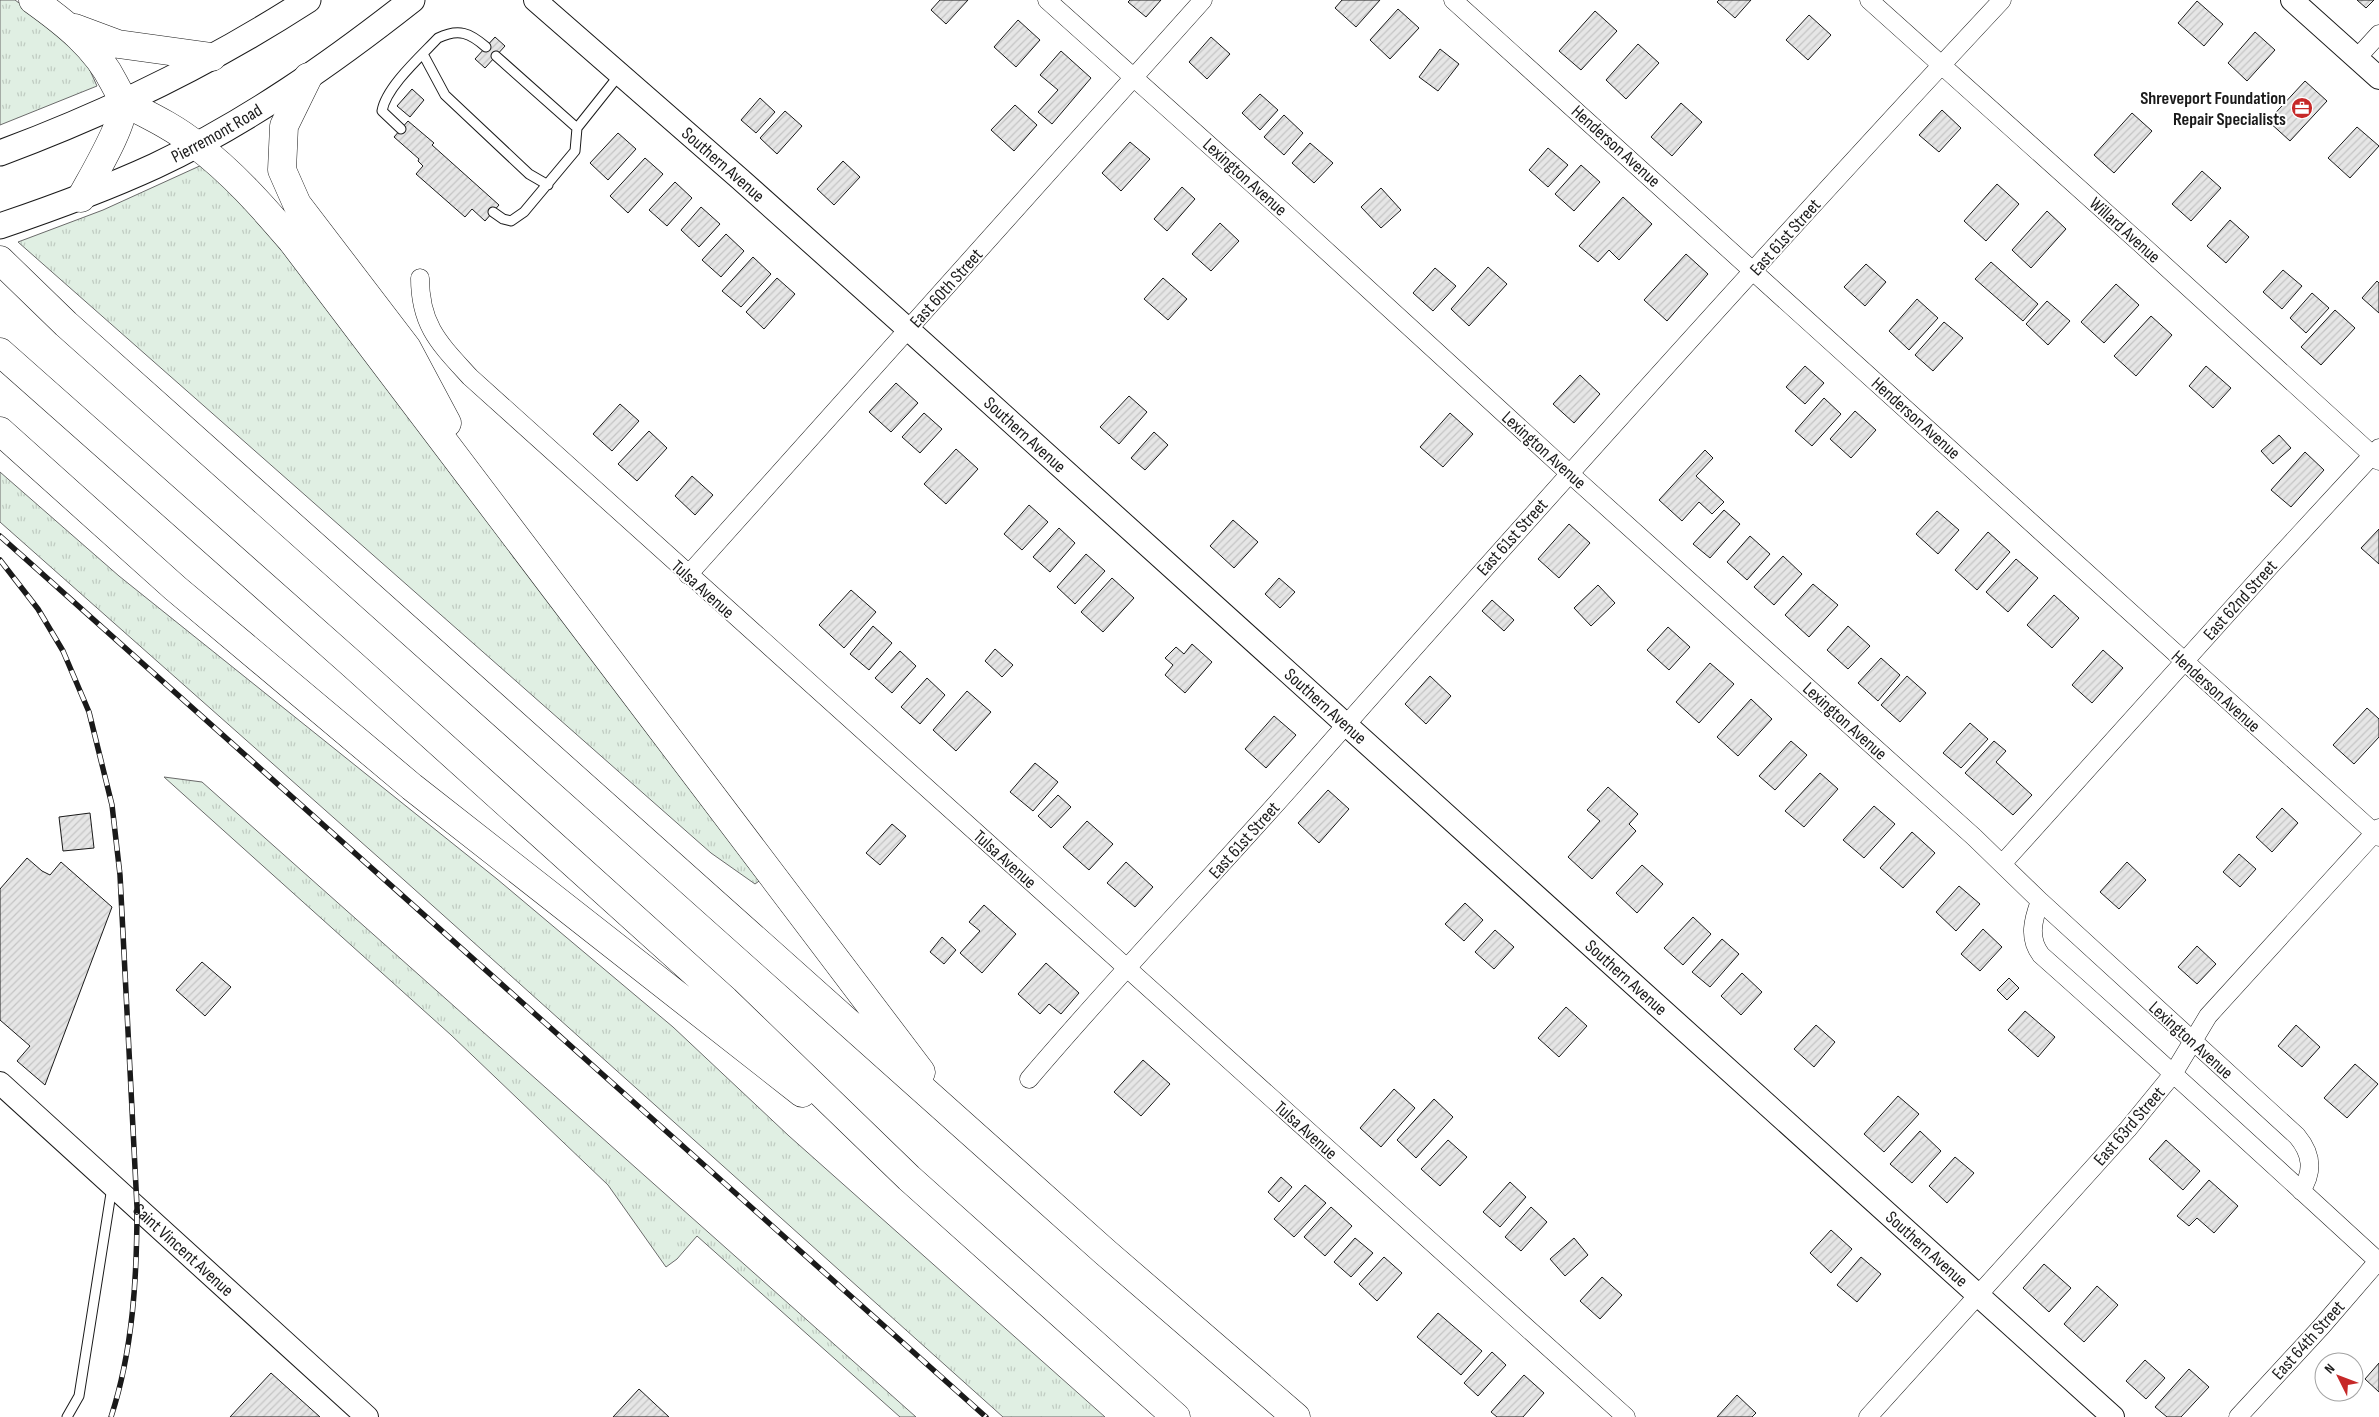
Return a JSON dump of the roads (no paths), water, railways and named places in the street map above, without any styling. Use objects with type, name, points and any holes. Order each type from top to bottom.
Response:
[{"type":"highway","points":[[33,0],[68,25],[106,67],[123,102],[172,128],[197,145],[235,178],[292,241],[488,502],[960,1122]]},
{"type":"highway","points":[[68,25],[118,44],[212,57]]},
{"type":"highway","points":[[308,77],[284,126],[282,170],[297,204],[407,348],[488,502]]},
{"type":"highway","points":[[81,198],[117,127],[123,102]]},
{"type":"highway","points":[[3,263],[66,324],[1105,1252],[1296,1417]]},
{"type":"highway","points":[[0,352],[352,664],[725,1000],[909,1178],[1176,1417]]},
{"type":"highway","points":[[0,431],[175,588],[412,787],[909,1178]]},
{"type":"main road","points":[[0,153],[123,102],[212,57],[269,25],[308,0]]},
{"type":"main road","name":"Pierremont Road","points":[[0,226],[81,198],[156,166],[197,145],[308,77],[345,52],[412,0]]},
{"type":"street","name":"Southern Avenue","points":[[535,0],[909,330],[2112,1417]]},
{"type":"street","name":"Lexington Avenue","points":[[1048,0],[1278,206],[1569,473],[2002,864],[2303,1143],[2310,1160],[2311,1170],[2308,1181],[2301,1191]]},
{"type":"street","name":"East 60th Street","points":[[688,575],[1203,0]]},
{"type":"street","name":"Henderson Avenue","points":[[1453,0],[2184,662],[2378,833]]},
{"type":"street","name":"Willard Avenue","points":[[1869,0],[2377,455]]},
{"type":"street","name":"East 61st Street","points":[[1029,1079],[1126,968],[1197,893],[1569,473],[2002,0]]},
{"type":"street","points":[[2292,0],[2379,78]]},
{"type":"street","points":[[2357,58],[2379,34]]},
{"type":"street","name":"Tulsa Avenue","points":[[420,278],[420,298],[428,324],[438,342],[463,370],[688,575],[1626,1417]]},
{"type":"street","name":"East 62nd Street","points":[[2002,864],[2184,662],[2377,455]]},
{"type":"street","name":"East 63rd Street","points":[[1868,1417],[2128,1129],[2173,1074],[2208,1016],[2378,833]]},
{"type":"street","name":"Lexington Avenue","points":[[2040,901],[2035,914],[2032,935],[2034,946],[2041,955],[2378,1262]]},
{"type":"street","name":"Saint Vincent Avenue","points":[[0,1083],[367,1417]]},
{"type":"street","name":"East 64th Street","points":[[2238,1417],[2378,1262]]},
{"type":"lane","points":[[401,129],[382,111],[384,103],[396,84],[438,38],[446,34],[459,32],[472,35],[486,47]]},
{"type":"lane","points":[[423,54],[444,94],[529,174],[548,185]]},
{"type":"lane","points":[[496,56],[577,128]]},
{"type":"lane","points":[[493,212],[503,219],[511,221],[524,212],[575,151],[577,128],[620,74]]},
{"type":"lane","points":[[66,1417],[79,1396],[112,1185]]},
{"type":"railway","points":[[0,536],[986,1417]]},
{"type":"railway","points":[[0,560],[38,609],[63,651],[89,712],[112,805],[120,875],[137,1207],[135,1287],[129,1340],[111,1417]]},
{"type":"place","name":"Shreveport Foundation Repair Specialists","points":[[2302,108]]}]
